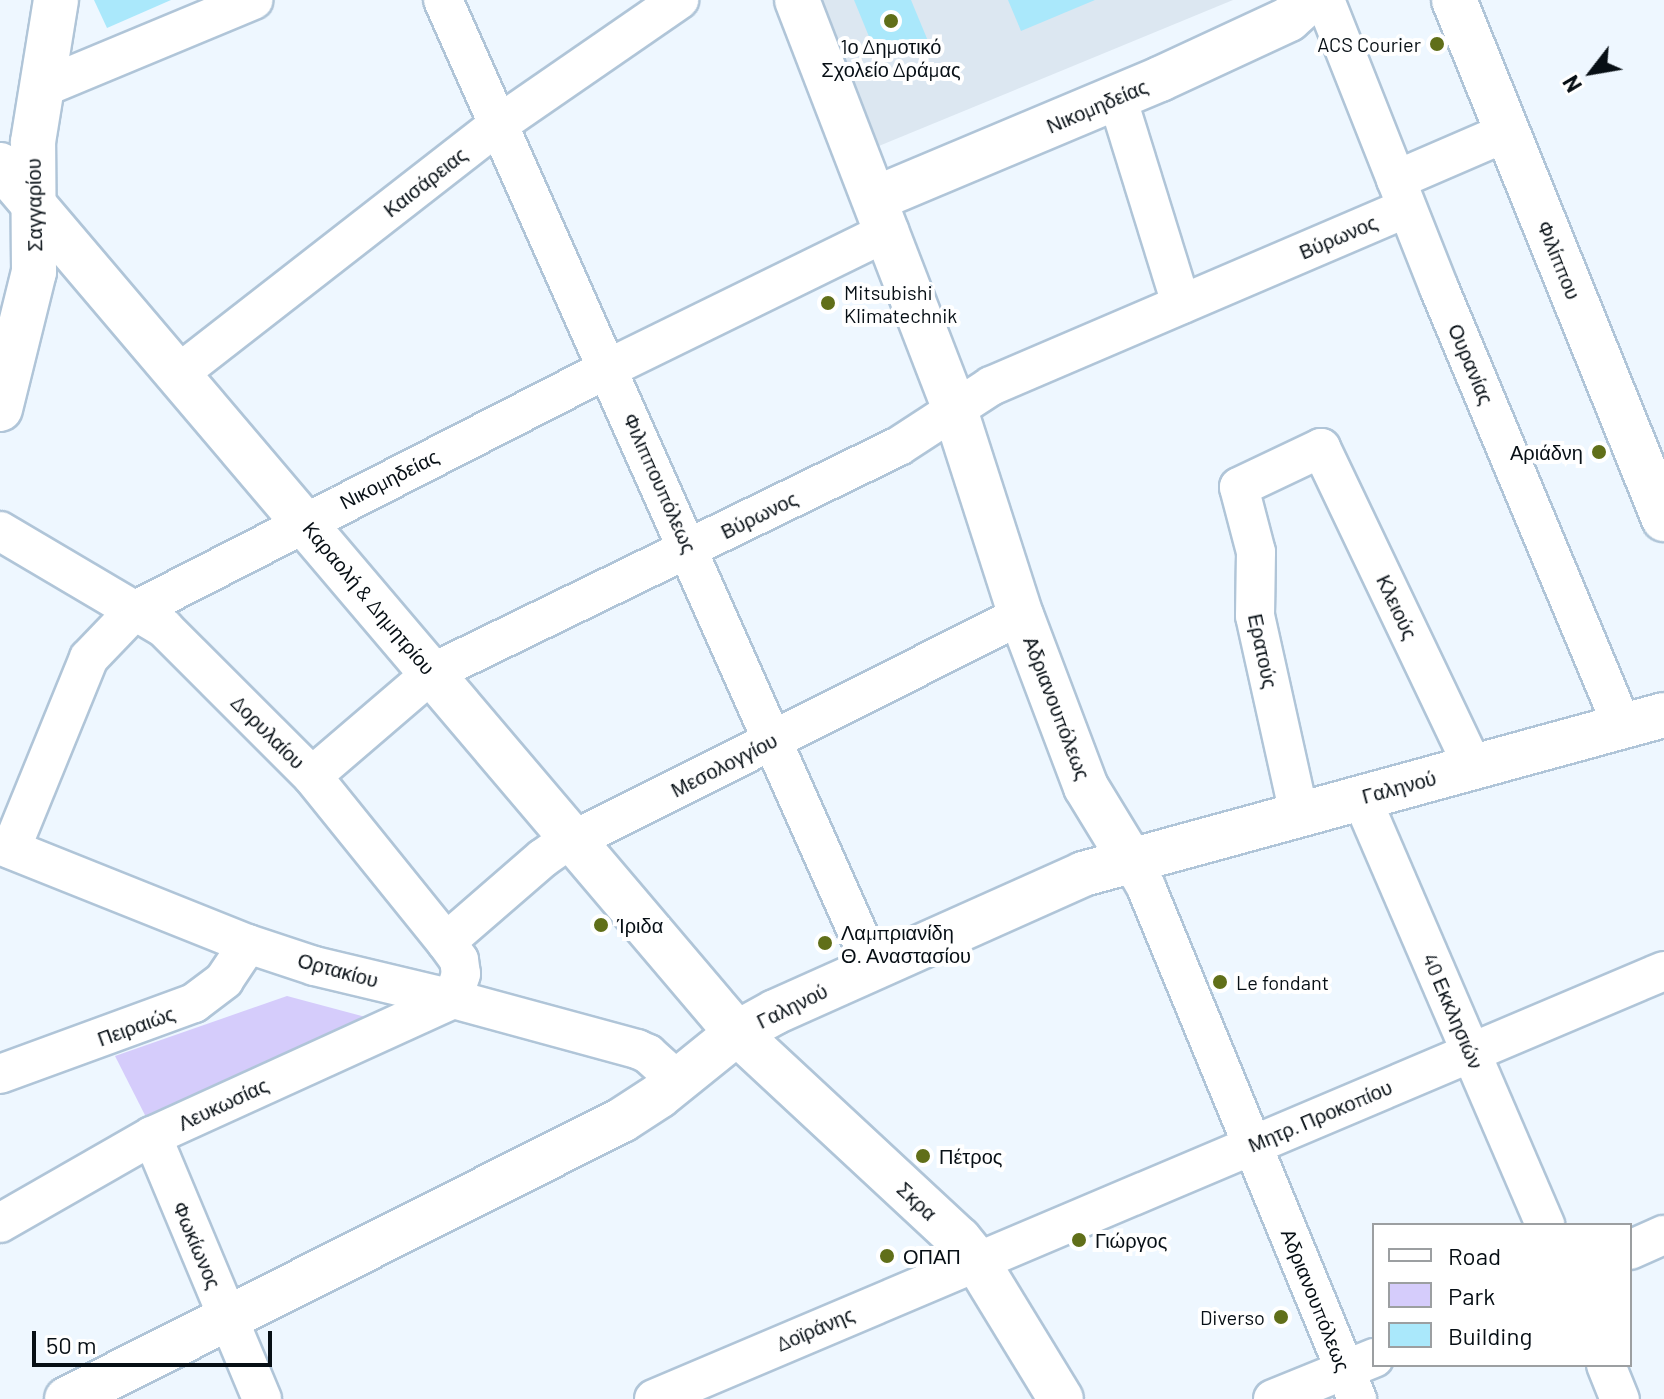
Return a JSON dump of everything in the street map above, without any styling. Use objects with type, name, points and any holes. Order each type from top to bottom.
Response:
[{"type":"street","name":"Σαγγαρίου","points":[[0,409],[31,292],[36,251],[33,142],[56,0]]},
{"type":"street","points":[[42,88],[253,0]]},
{"type":"street","name":"Φιλιππουπόλεως","points":[[443,0],[873,967]]},
{"type":"street","name":"Καισάρειας","points":[[178,374],[499,124],[679,0]]},
{"type":"street","name":"Αδριανουπόλεως","points":[[797,0],[883,214],[955,410],[1021,615],[1086,787],[1146,887],[1252,1144],[1359,1375]]},
{"type":"street","name":"Νικομηδείας","points":[[5,847],[89,658],[134,611],[609,368],[883,214],[1117,97],[1289,19],[1310,0]]},
{"type":"street","name":"Ουρανίας","points":[[1325,0],[1622,726]]},
{"type":"street","name":"Φιλίππου","points":[[1454,0],[1507,132],[1652,457],[1664,519]]},
{"type":"street","points":[[1117,97],[1181,304]]},
{"type":"street","name":"Βύρωνος","points":[[312,776],[432,673],[899,446],[991,386],[1181,304],[1402,194],[1507,132]]},
{"type":"street","name":"Καραολή & Δημητρίου","points":[[0,165],[737,1033]]},
{"type":"street","name":"Κλειούς","points":[[1239,487],[1321,448],[1473,767]]},
{"type":"street","name":"Ερατούς","points":[[1239,487],[1256,552],[1255,616],[1299,814]]},
{"type":"street","name":"Δορυλαίου","points":[[0,531],[164,628],[312,776],[459,960],[461,974],[453,999]]},
{"type":"street","name":"Μεσολογγίου","points":[[446,942],[543,858],[572,838],[586,834],[1021,615]]},
{"type":"street","name":"Γαληνού","points":[[67,1399],[622,1120],[678,1081],[737,1033],[873,967],[1083,874],[1664,715]]},
{"type":"street","name":"40 Εκκλησιών","points":[[1361,797],[1544,1223]]},
{"type":"street","name":"Ορτακίου","points":[[5,847],[248,944],[314,966],[453,999],[637,1049],[648,1054],[678,1081]]},
{"type":"street","name":"Πειραιώς","points":[[0,1074],[194,1003],[224,980],[248,944]]},
{"type":"street","name":"Μητρ. Προκοπίου","points":[[976,1260],[1664,971]]},
{"type":"street","name":"Λευκωσίας","points":[[0,1223],[152,1136],[453,999]]},
{"type":"street","name":"Σκρα","points":[[737,1033],[959,1239],[976,1260],[1061,1399]]},
{"type":"street","name":"Φωκίωνος","points":[[152,1136],[262,1399]]},
{"type":"street","points":[[1632,1249],[1664,1235]]},
{"type":"street","name":"Δοϊράνης","points":[[665,1397],[976,1260]]},
{"type":"street","points":[[1607,1367],[1620,1399]]},
{"type":"street","points":[[1273,1399],[1359,1375]]},
{"type":"shaded area","points":[[817,0],[1233,0],[874,148]]},
{"type":"green space","points":[[287,996],[373,1019],[150,1125],[115,1056]]},
{"type":"building","points":[[94,0],[171,0],[107,28]]},
{"type":"building","name":"1ο Δημοτικό Σχολείο Δράμας","points":[[854,0],[911,0],[928,41],[879,61]]},
{"type":"building","points":[[1008,0],[1095,0],[1021,31]]},
{"type":"place","name":"1ο Δημοτικό Σχολείο Δράμας","points":[[891,21]]},
{"type":"place","name":"ACS Courier","points":[[1437,44]]},
{"type":"place","name":"Mitsubishi Klimatechnik","points":[[828,303]]},
{"type":"place","name":"Αριάδνη","points":[[1599,452]]},
{"type":"place","name":"Ίριδα","points":[[601,925]]},
{"type":"place","name":"Λαμπριανίδη Θ. Αναστασίου","points":[[825,943]]},
{"type":"place","name":"Le fondant","points":[[1220,982]]},
{"type":"place","name":"Πέτρος","points":[[923,1156]]},
{"type":"place","name":"Γιώργος","points":[[1079,1240]]},
{"type":"place","name":"ΟΠΑΠ","points":[[887,1256]]},
{"type":"place","name":"Diverso","points":[[1281,1317]]}]
